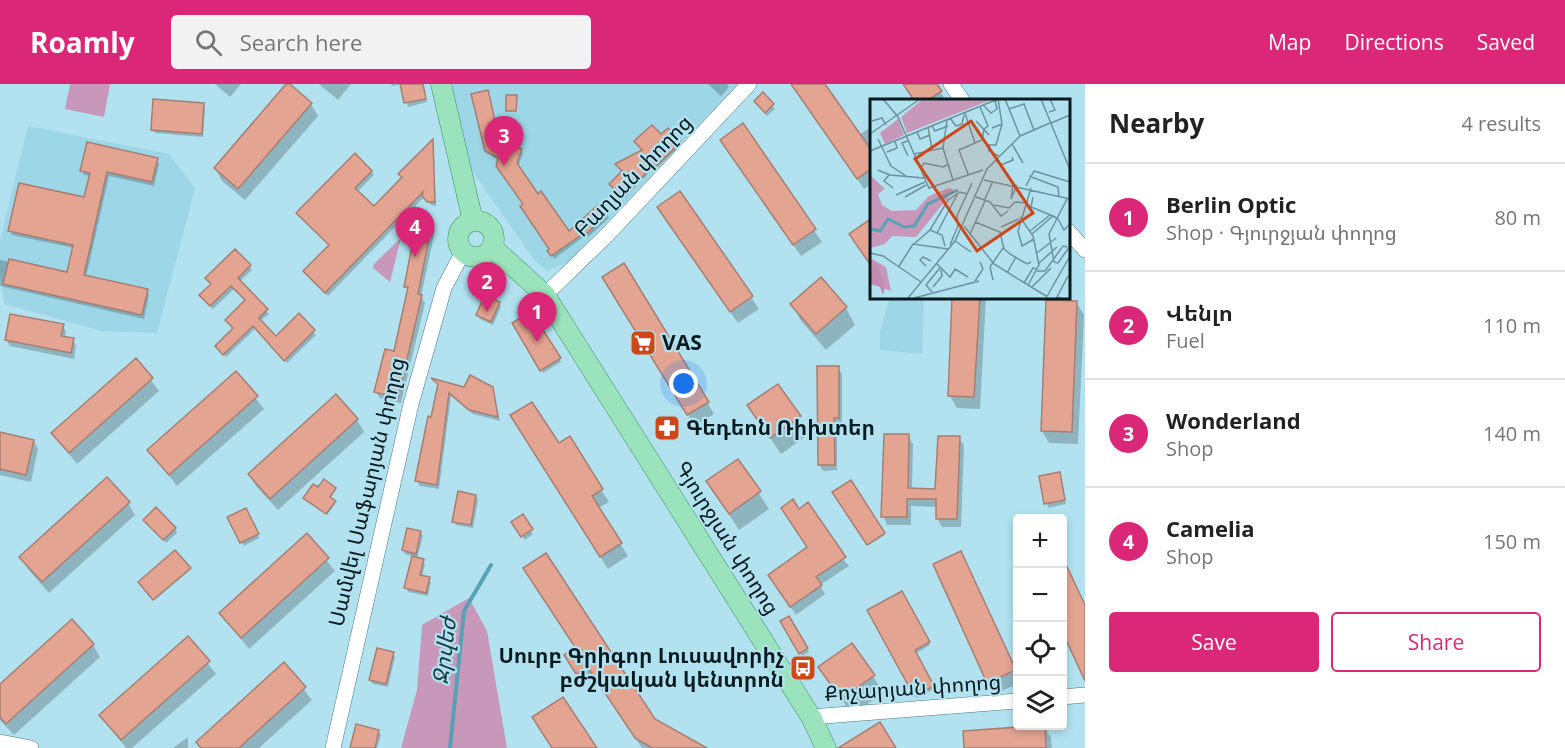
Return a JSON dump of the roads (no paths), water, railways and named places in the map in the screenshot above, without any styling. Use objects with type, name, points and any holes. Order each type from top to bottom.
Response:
[{"type":"main road","points":[[441,84],[473,221]]},
{"type":"main road","points":[[473,221],[484,222],[492,230],[492,247],[479,256],[464,252],[458,236],[463,226],[473,221]]},
{"type":"main road","name":"Գյուրջյան փողոց","points":[[492,247],[545,295],[811,717],[826,748]]},
{"type":"street","name":"Բաղյան փողոց","points":[[545,295],[607,235],[749,84]]},
{"type":"street","points":[[951,84],[961,99]]},
{"type":"street","points":[[1070,233],[1085,250]]},
{"type":"street","name":"Սամվել Սաֆարյան փողոց","points":[[333,748],[411,404],[444,288],[464,252]]},
{"type":"street","points":[[1067,697],[1085,695]]},
{"type":"street","name":"Քոչարյան փողոց","points":[[811,717],[1013,701]]},
{"type":"street","points":[[0,741],[31,748]]},
{"type":"waterway","name":"Ջրվեժ","points":[[450,748],[464,611],[491,565]]},
{"type":"place","name":"Wonderland","points":[[504,166]]},
{"type":"place","name":"Camelia","points":[[415,257]]},
{"type":"place","name":"Վենլո","points":[[487,312]]},
{"type":"place","name":"Berlin Optic","points":[[537,342]]},
{"type":"place","name":"VAS","points":[[643,343]]},
{"type":"place","name":"Գեդեոն Ռիխտեր","points":[[667,428]]},
{"type":"place","name":"Սուրբ Գրիգոր Լուսավորիչ բժշկական կենտրոն","points":[[803,668]]}]
